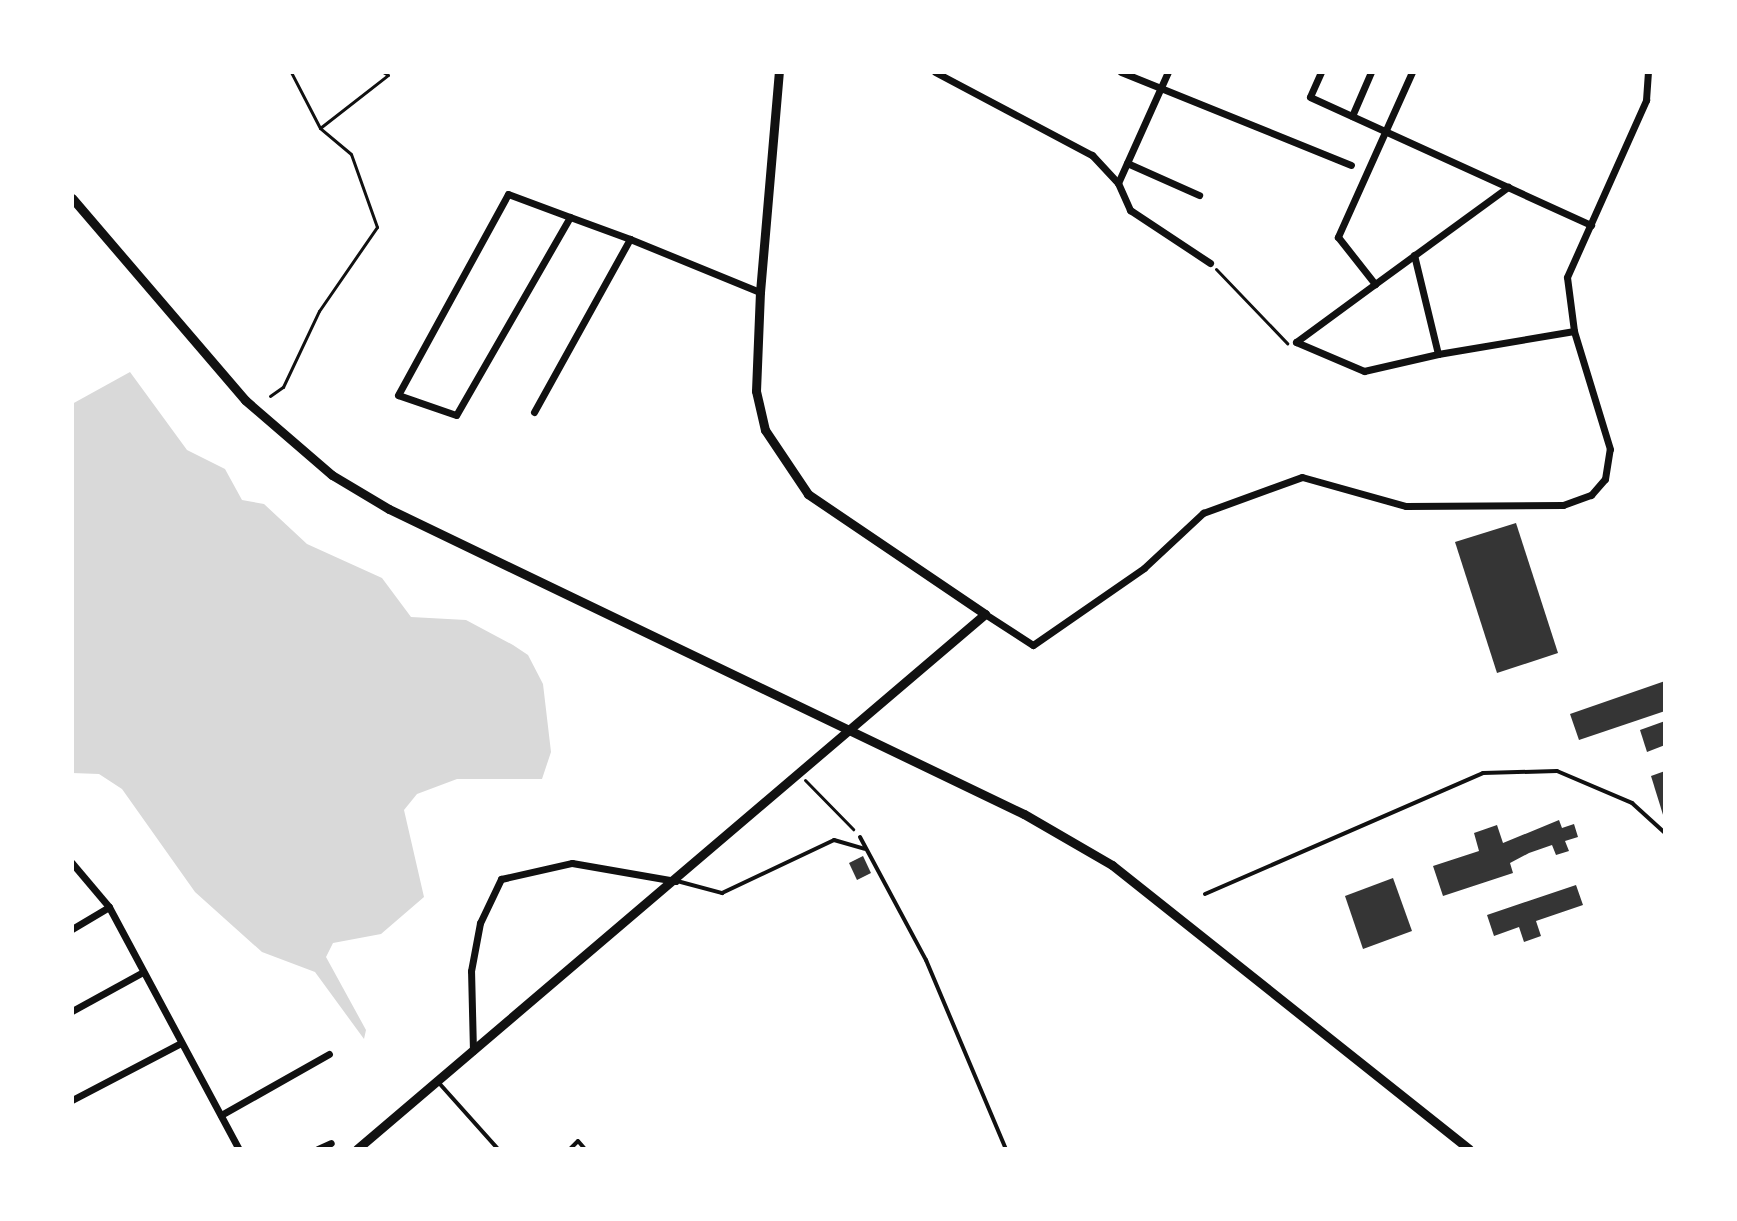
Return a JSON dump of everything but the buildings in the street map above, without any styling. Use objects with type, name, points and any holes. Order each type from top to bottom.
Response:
[{"type":"street","points":[[779,72],[760,292],[756,391],[765,430],[792,479],[1033,645],[1144,568],[1203,513],[1302,477],[1406,506],[1563,505],[1591,495],[1605,479],[1610,449],[1574,331],[1567,277],[1646,100],[1648,72]]},
{"type":"street","points":[[935,72],[1092,155],[1118,183],[1130,210],[1210,263]]},
{"type":"street","points":[[1121,72],[1351,165]]},
{"type":"street","points":[[1118,183],[1168,72]]},
{"type":"street","points":[[1321,72],[1310,97],[1591,225]]},
{"type":"street","points":[[1352,116],[1371,72]]},
{"type":"street","points":[[1375,284],[1338,237],[1387,134],[1412,72]]},
{"type":"street","points":[[1127,163],[1199,195]]},
{"type":"street","points":[[1296,342],[1508,187]]},
{"type":"street","points":[[570,217],[456,415],[398,395],[508,194],[630,239],[760,292]]},
{"type":"street","points":[[72,198],[245,400],[332,475],[389,509],[853,729],[1112,865],[1469,1149]]},
{"type":"street","points":[[534,412],[630,239]]},
{"type":"street","points":[[1414,255],[1438,354]]},
{"type":"street","points":[[1296,342],[1364,371],[1438,354],[1574,331]]},
{"type":"street","points":[[357,1149],[677,881],[985,614]]},
{"type":"street","points":[[72,863],[109,907],[179,1044],[239,1149]]},
{"type":"street","points":[[473,1051],[471,971],[480,923],[501,879],[572,863],[677,881]]},
{"type":"street","points":[[72,929],[109,907]]},
{"type":"street","points":[[72,1011],[143,972]]},
{"type":"street","points":[[72,1100],[179,1044]]},
{"type":"street","points":[[221,1115],[329,1054]]},
{"type":"street","points":[[318,1149],[331,1143]]},
{"type":"lane","points":[[1205,894],[1483,773],[1557,771],[1632,803],[1665,833]]},
{"type":"lane","points":[[860,837],[926,960],[1006,1149]]},
{"type":"lane","points":[[677,881],[722,893],[834,840],[867,850]]},
{"type":"lane","points":[[438,1081],[498,1149]]},
{"type":"lane","points":[[570,1149],[578,1141],[585,1149]]},
{"type":"path","points":[[270,396],[283,387],[319,311],[377,227],[351,154],[320,128],[291,72]]},
{"type":"path","points":[[320,128],[388,75],[383,72]]},
{"type":"path","points":[[1210,263],[1282,344],[1296,342]]},
{"type":"path","points":[[800,775],[860,837]]},
{"type":"shaded area","points":[[130,372],[187,450],[225,469],[242,500],[264,504],[307,544],[382,578],[411,617],[466,620],[513,645],[528,655],[543,684],[551,752],[542,779],[457,779],[417,794],[404,810],[424,897],[381,934],[333,943],[326,957],[366,1030],[364,1039],[315,972],[262,952],[195,892],[122,789],[99,774],[72,773],[72,404]]}]
